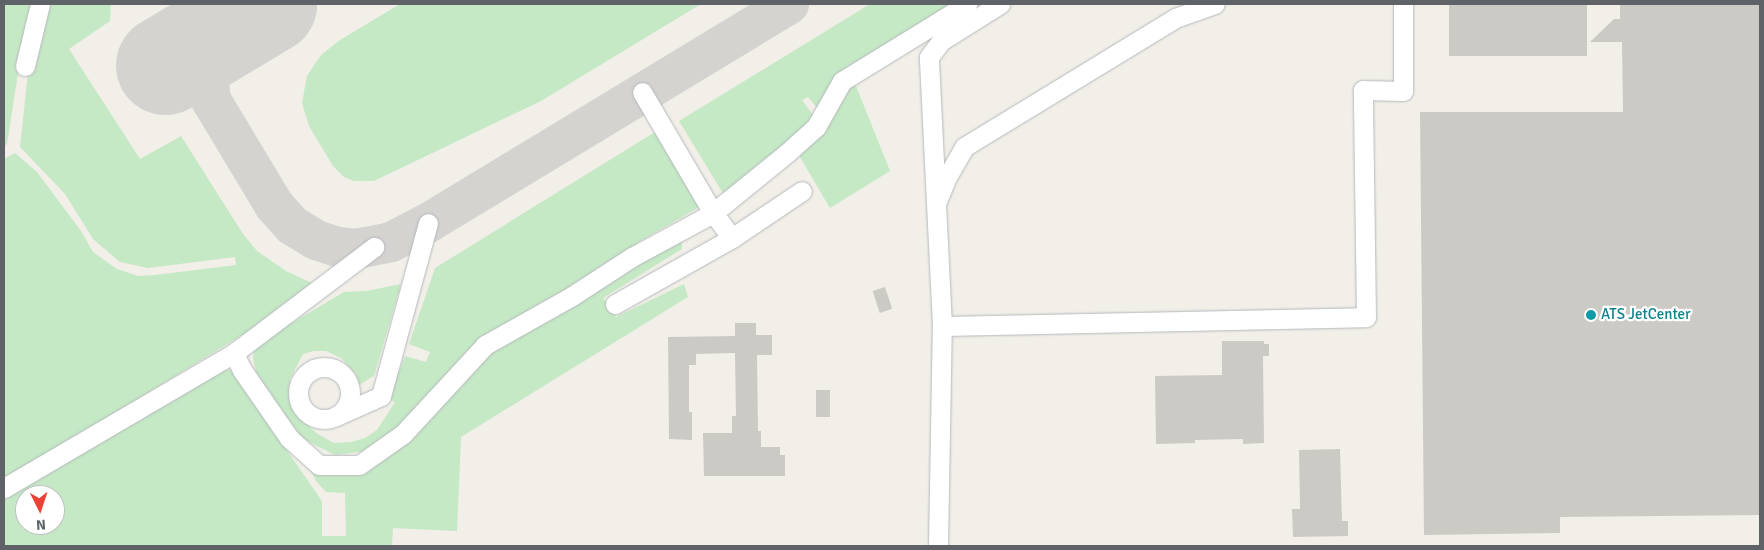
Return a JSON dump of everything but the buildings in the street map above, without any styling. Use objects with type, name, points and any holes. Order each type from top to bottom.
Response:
[{"type":"lane","points":[[25,66],[40,4]]},
{"type":"lane","points":[[234,353],[242,370],[289,438],[319,465],[359,465],[403,434],[485,345],[572,296],[632,257],[713,213],[787,154],[816,127],[842,81],[967,4]]},
{"type":"lane","points":[[938,546],[942,326],[929,57],[941,41],[1000,4]]},
{"type":"lane","points":[[935,207],[947,177],[964,147],[1175,18],[1215,4]]},
{"type":"lane","points":[[942,326],[1366,317],[1363,90],[1403,91],[1403,4]]},
{"type":"lane","points":[[642,92],[713,213],[732,238]]},
{"type":"lane","points":[[615,304],[732,238],[802,191]]},
{"type":"lane","points":[[336,416],[382,396],[428,223]]},
{"type":"lane","points":[[4,488],[234,353],[374,247]]},
{"type":"green space","points":[[4,4],[31,4],[26,22],[7,144],[4,146]]},
{"type":"green space","points":[[43,4],[111,4],[110,21],[69,49],[140,159],[181,136],[243,234],[257,251],[286,271],[316,285],[314,291],[4,481],[4,159],[15,153],[37,172],[81,231],[93,252],[117,269],[138,276],[236,265],[235,257],[148,268],[120,262],[93,239],[65,194],[20,147],[28,73]]},
{"type":"green space","points":[[400,4],[701,4],[541,101],[374,181],[354,181],[344,177],[333,166],[309,126],[302,103],[307,76],[321,55],[340,40]]},
{"type":"green space","points":[[870,4],[956,4],[818,109],[808,97],[802,100],[813,115],[792,142],[724,195],[679,121]]},
{"type":"green space","points":[[856,86],[890,171],[830,208],[797,152],[847,87]]},
{"type":"green space","points":[[655,132],[701,206],[642,240],[577,286],[480,341],[403,422],[367,451],[335,455],[303,439],[257,378],[253,358],[254,347],[275,333],[344,292],[366,291],[401,284],[374,376],[357,386],[356,374],[341,358],[326,351],[314,351],[303,354],[290,379],[289,397],[300,417],[316,433],[334,443],[351,442],[365,438],[377,430],[395,402],[388,399],[405,356],[426,362],[430,352],[409,344],[435,268]]},
{"type":"green space","points":[[682,236],[682,249],[603,298],[616,317],[684,284],[688,297],[461,437],[457,531],[393,528],[392,545],[4,546],[4,494],[15,488],[15,535],[65,535],[65,485],[20,485],[218,370],[231,370],[322,501],[322,536],[346,536],[345,493],[326,492],[316,481],[310,469],[360,471],[491,349],[634,267]]},
{"type":"taxiway","points":[[233,24],[220,43],[212,68],[209,83],[211,100],[274,205],[293,226],[316,240],[338,247],[356,249],[391,242],[428,223],[789,4]]},
{"type":"runway","points":[[165,65],[267,4]]},
{"type":"place","name":"ATS JetCenter","points":[[1591,315]]}]
